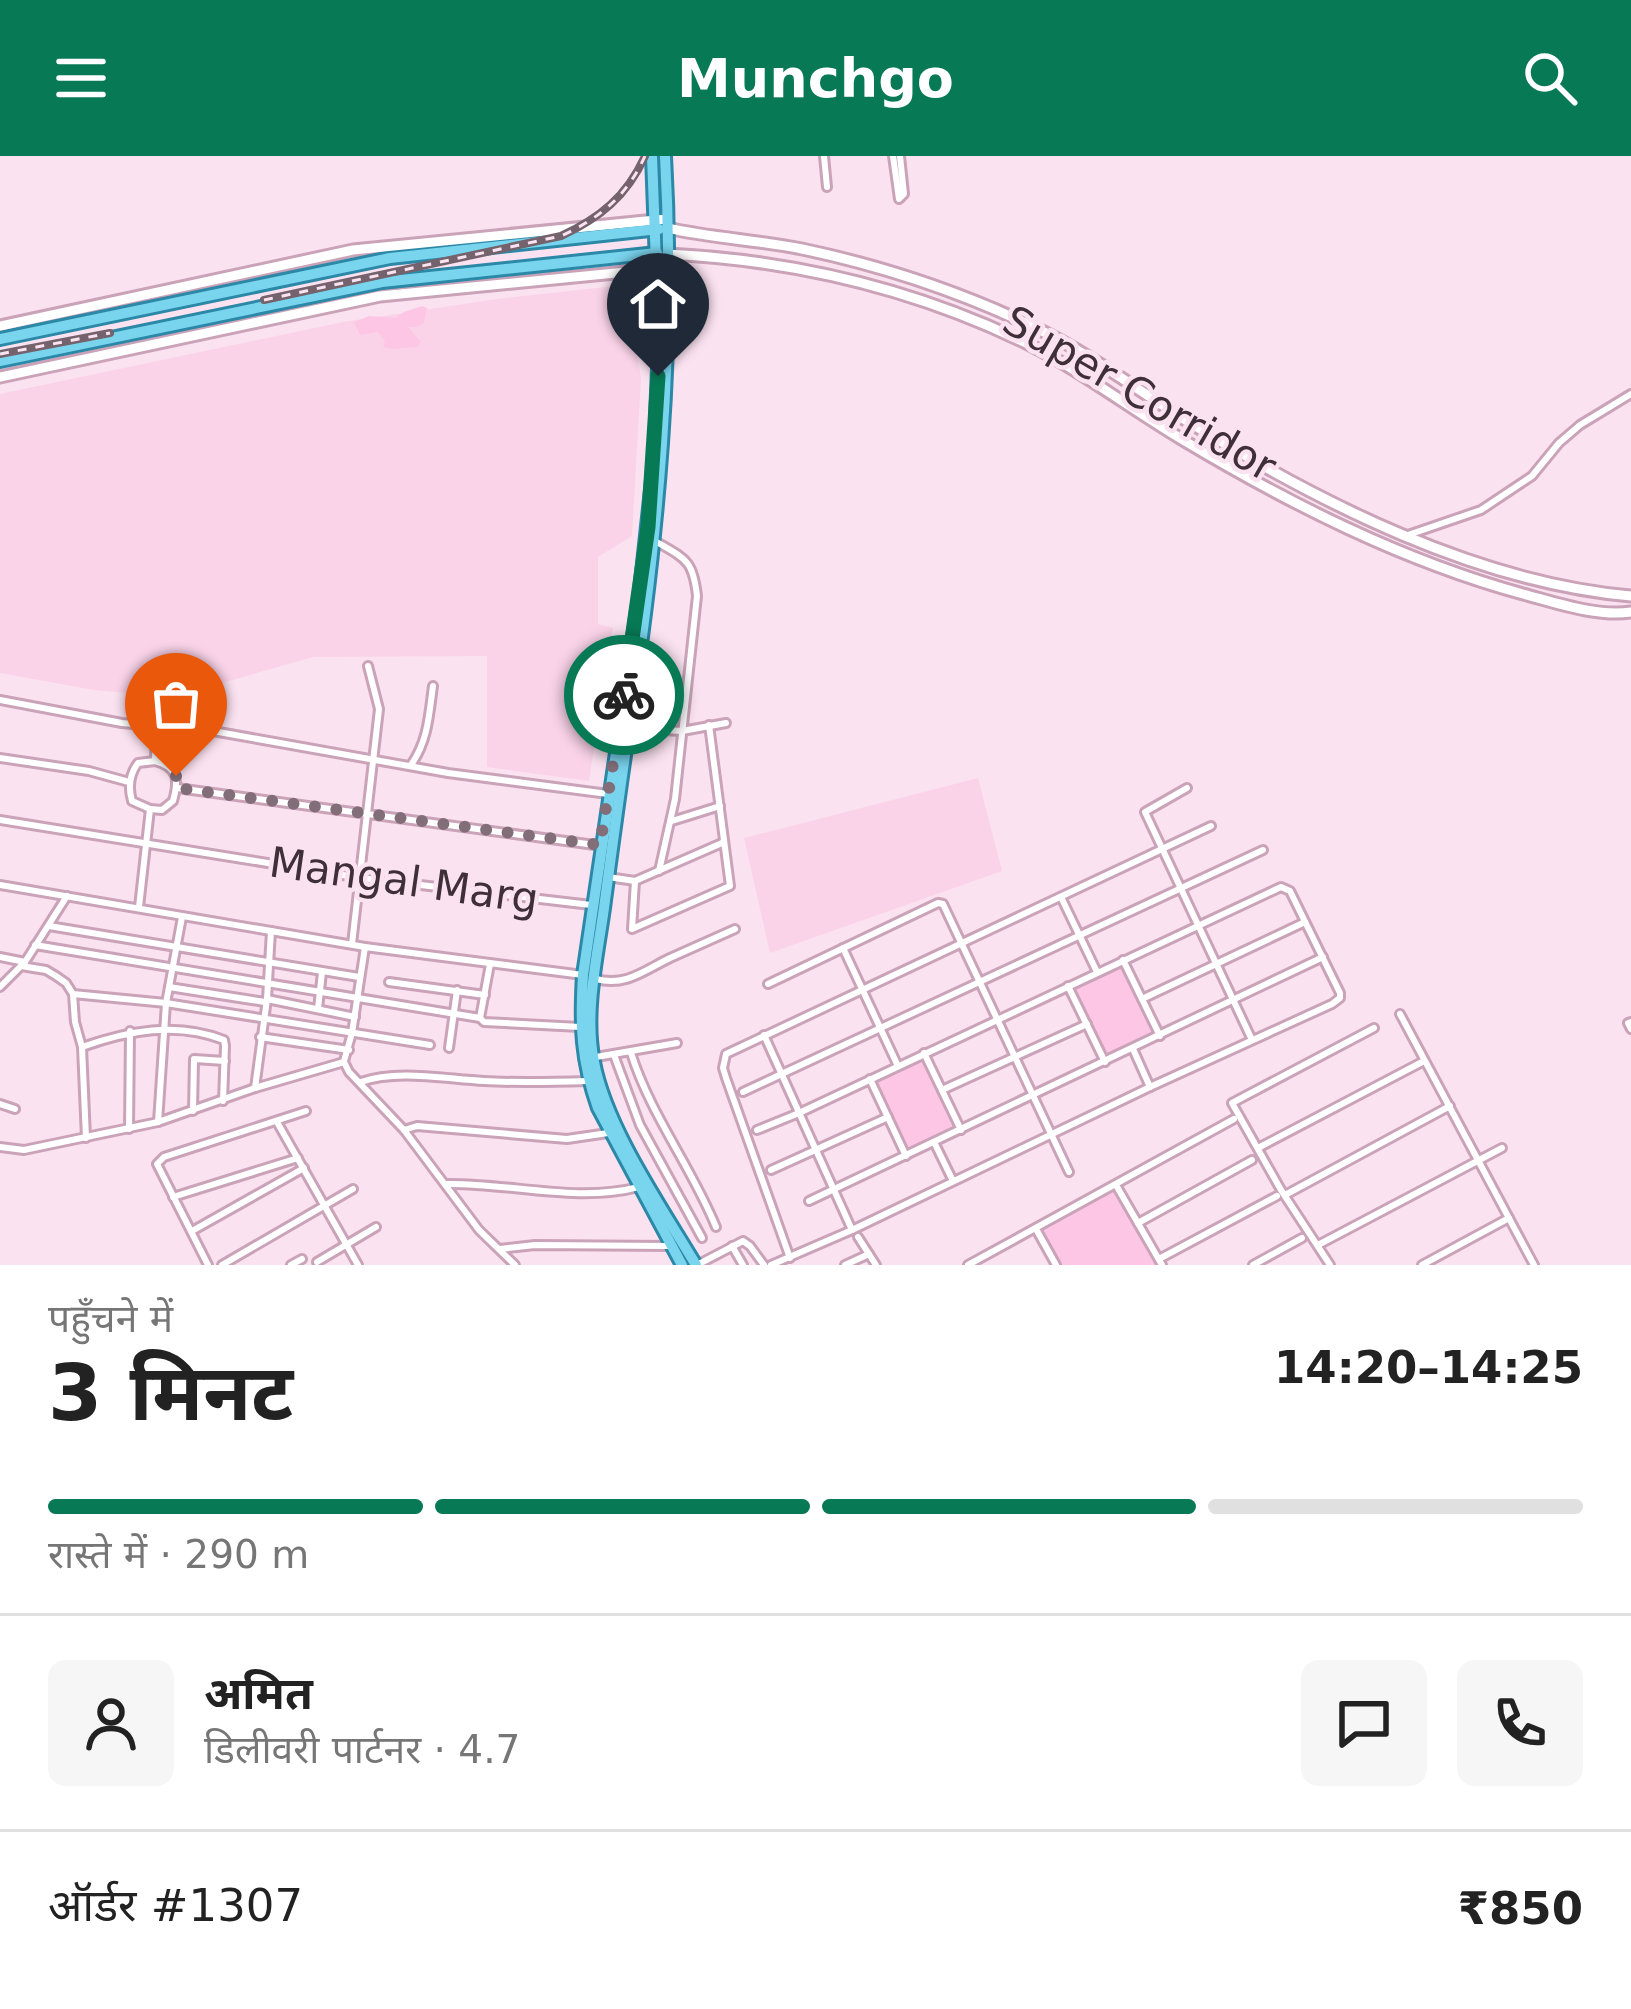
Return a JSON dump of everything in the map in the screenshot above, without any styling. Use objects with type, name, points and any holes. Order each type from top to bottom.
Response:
[{"type":"main road","points":[[652,156],[661,224]]},
{"type":"main road","points":[[665,156],[661,253],[667,368],[655,541],[629,728],[594,906],[589,977],[592,1058],[598,1080],[618,1131],[696,1265]]},
{"type":"main road","points":[[0,326],[353,250],[661,224]]},
{"type":"main road","name":"Super Corridor","points":[[0,339],[390,258],[661,224],[701,236],[842,259],[984,304],[1082,353],[1272,471],[1408,536],[1533,578],[1631,596]]},
{"type":"main road","name":"Super Corridor","points":[[0,361],[382,282],[661,253],[813,271],[967,317],[1072,368],[1267,489],[1384,545],[1480,582],[1545,600],[1608,613],[1631,612]]},
{"type":"main road","points":[[0,377],[380,296],[662,269]]},
{"type":"main road","points":[[662,269],[648,527],[608,794],[608,877],[580,1027],[588,1082],[610,1133],[682,1265]]},
{"type":"street","points":[[824,156],[827,187]]},
{"type":"street","points":[[897,156],[904,194],[902,199],[898,198],[897,156]]},
{"type":"street","points":[[1408,536],[1481,509],[1532,476],[1580,424],[1631,394]]},
{"type":"street","points":[[655,541],[687,559],[694,570],[697,596],[681,753],[659,871]]},
{"type":"street","points":[[352,944],[379,709],[368,666]]},
{"type":"street","points":[[411,765],[426,737],[433,686]]},
{"type":"street","points":[[0,700],[122,723],[213,731],[608,794]]},
{"type":"street","points":[[155,760],[164,707]]},
{"type":"street","points":[[629,728],[682,731],[726,723]]},
{"type":"street","points":[[634,881],[632,928],[730,886],[710,725]]},
{"type":"street","points":[[0,758],[130,782]]},
{"type":"street","points":[[155,760],[174,769],[177,788],[169,807],[150,809],[132,801],[130,782],[137,763],[155,760]]},
{"type":"street","points":[[177,788],[606,846]]},
{"type":"street","points":[[1187,788],[1145,812],[1252,1040]]},
{"type":"street","points":[[670,822],[720,806]]},
{"type":"street","points":[[139,908],[150,809]]},
{"type":"street","name":"Mangal Marg","points":[[0,820],[361,878],[594,906]]},
{"type":"street","points":[[790,1258],[723,1068],[726,1054],[1211,826]]},
{"type":"street","points":[[608,877],[634,881],[724,843]]},
{"type":"street","points":[[743,1092],[1263,850]]},
{"type":"street","points":[[0,885],[365,947],[608,982],[637,977],[735,929]]},
{"type":"street","points":[[696,1265],[738,1242],[746,1242],[768,1265],[855,1233],[953,1181],[1340,998],[1338,987],[1290,891],[1281,887],[757,1130]]},
{"type":"street","points":[[0,987],[23,964],[68,896]]},
{"type":"street","points":[[1061,896],[1097,972]]},
{"type":"street","points":[[768,984],[938,904],[946,907],[1069,1172]]},
{"type":"street","points":[[158,1122],[166,1003],[182,917]]},
{"type":"street","points":[[1142,999],[1305,922]]},
{"type":"street","points":[[49,926],[359,976]]},
{"type":"street","points":[[255,1088],[272,931]]},
{"type":"street","points":[[35,945],[455,1013],[484,1022],[580,1027]]},
{"type":"street","points":[[365,947],[344,1062],[404,1130],[478,1230],[515,1265]]},
{"type":"street","points":[[843,948],[897,1066]]},
{"type":"street","points":[[0,957],[46,970],[73,994],[82,1047],[86,1139]]},
{"type":"street","points":[[809,1201],[1323,957]]},
{"type":"street","points":[[1124,960],[1160,1036]]},
{"type":"street","points":[[480,1018],[490,964]]},
{"type":"street","points":[[318,1009],[322,972]]},
{"type":"street","points":[[389,982],[485,995]]},
{"type":"street","points":[[1068,986],[1105,1062]]},
{"type":"street","points":[[170,987],[355,1017]]},
{"type":"street","points":[[448,1048],[457,990]]},
{"type":"street","points":[[73,994],[166,1003],[430,1045]]},
{"type":"street","points":[[1400,1014],[1534,1265]]},
{"type":"street","points":[[942,1090],[1087,1024]]},
{"type":"street","points":[[1330,1265],[1281,1196],[1232,1103],[1374,1028]]},
{"type":"street","points":[[82,1047],[130,1031],[165,1030],[224,1040],[223,1101]]},
{"type":"street","points":[[129,1129],[130,1031]]},
{"type":"street","points":[[764,1035],[834,1190],[876,1265]]},
{"type":"street","points":[[260,1037],[349,1050]]},
{"type":"street","points":[[592,1058],[677,1043]]},
{"type":"street","points":[[1133,1049],[1150,1087]]},
{"type":"street","points":[[632,1053],[650,1105],[716,1226]]},
{"type":"street","points":[[924,1053],[961,1130]]},
{"type":"street","points":[[614,1055],[646,1138],[702,1238]]},
{"type":"street","points":[[194,1111],[194,1059],[225,1061]]},
{"type":"street","points":[[1258,1148],[1424,1060]]},
{"type":"street","points":[[0,1147],[24,1150],[158,1122],[344,1062]]},
{"type":"street","points":[[361,1082],[405,1077],[588,1082]]},
{"type":"street","points":[[870,1079],[906,1156]]},
{"type":"street","points":[[0,1104],[15,1109]]},
{"type":"street","points":[[1116,1185],[1160,1262],[1450,1106]]},
{"type":"street","points":[[208,1265],[158,1164],[164,1157],[306,1111]]},
{"type":"street","points":[[771,1170],[888,1117]]},
{"type":"street","points":[[968,1265],[1234,1118]]},
{"type":"street","points":[[277,1120],[358,1265]]},
{"type":"street","points":[[404,1130],[417,1126],[567,1139],[610,1133]]},
{"type":"street","points":[[934,1142],[953,1181]]},
{"type":"street","points":[[1318,1245],[1502,1148]]},
{"type":"street","points":[[173,1197],[298,1158]]},
{"type":"street","points":[[1138,1223],[1252,1160]]},
{"type":"street","points":[[190,1232],[304,1168]]},
{"type":"street","points":[[447,1184],[571,1193],[639,1187]]},
{"type":"street","points":[[222,1265],[353,1189]]},
{"type":"street","points":[[1422,1265],[1509,1218]]},
{"type":"street","points":[[317,1262],[376,1227]]},
{"type":"street","points":[[1036,1229],[1056,1265]]},
{"type":"street","points":[[1253,1265],[1302,1238]]},
{"type":"street","points":[[500,1249],[670,1246]]},
{"type":"street","points":[[732,1246],[743,1265]]},
{"type":"street","points":[[845,1265],[869,1254]]},
{"type":"street","points":[[291,1265],[302,1259]]},
{"type":"shaded area","points":[[624,285],[641,378],[632,536],[598,557],[598,624],[613,628],[589,781],[487,767],[487,656],[313,657],[172,697],[94,690],[0,673],[0,394],[343,322]]},
{"type":"shaded area","points":[[427,308],[424,323],[408,327],[421,342],[417,347],[383,347],[385,341],[378,332],[360,335],[354,322],[369,316],[396,318]]},
{"type":"shaded area","points":[[978,778],[1002,871],[770,953],[744,838]]},
{"type":"shaded area","points":[[1121,965],[1155,1034],[1107,1057],[1073,988]]},
{"type":"shaded area","points":[[923,1058],[956,1127],[908,1149],[875,1080]]},
{"type":"shaded area","points":[[1115,1190],[1156,1265],[1062,1265],[1042,1229]]},
{"type":"railway","points":[[264,300],[561,236],[611,204],[645,156]]},
{"type":"railway","points":[[0,354],[110,333]]},
{"type":"way so far","points":[[176,776],[177,788],[600,845],[624,695]]},
{"type":"route","points":[[624,695],[648,527],[658,376]]}]
